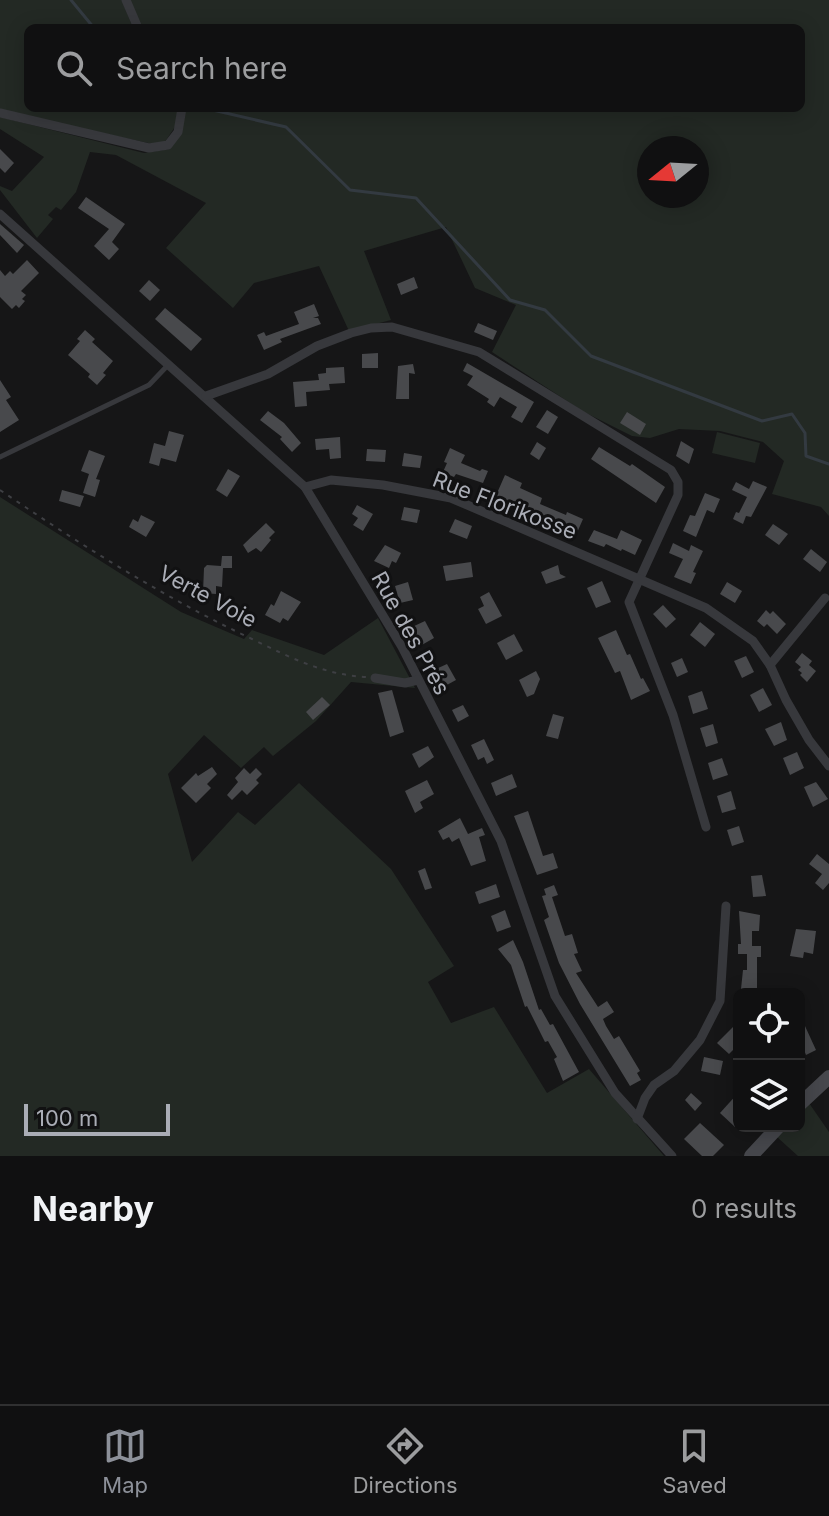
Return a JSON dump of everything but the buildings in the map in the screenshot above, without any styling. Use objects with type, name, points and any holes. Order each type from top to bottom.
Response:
[{"type":"main road","points":[[805,1099],[829,1077]]},
{"type":"main road","points":[[751,1156],[773,1132]]},
{"type":"street","points":[[126,0],[136,24]]},
{"type":"street","points":[[0,113],[149,148],[168,145],[178,132],[181,112]]},
{"type":"street","name":"Rue des Prés","points":[[0,214],[305,487],[390,627],[501,841],[550,987],[601,1073],[637,1119],[672,1156]]},
{"type":"street","points":[[206,396],[268,374],[317,346],[371,328],[392,327],[479,352],[671,470],[678,482],[678,495],[629,602],[673,715],[706,827]]},
{"type":"street","name":"Rue Florikosse","points":[[305,487],[331,480],[408,489],[451,498],[706,608],[753,641],[770,665],[809,740],[829,766]]},
{"type":"street","points":[[770,665],[825,598]]},
{"type":"street","points":[[375,678],[405,683],[418,680]]},
{"type":"street","points":[[637,1119],[654,1085],[674,1071],[700,1040],[720,1001],[726,906]]},
{"type":"lane","points":[[0,457],[101,411],[149,385],[170,364]]},
{"type":"path","name":"Verte Voie","points":[[0,490],[139,580],[230,629],[308,666],[342,676],[375,678]]},
{"type":"shaded area","points":[[0,0],[122,0],[131,24],[24,24],[24,112],[805,112],[805,24],[138,24],[128,0],[829,0],[829,516],[821,507],[772,494],[784,461],[763,442],[720,431],[679,429],[650,438],[632,436],[584,412],[492,352],[516,305],[475,288],[446,227],[364,251],[391,320],[349,331],[319,266],[254,283],[233,308],[166,248],[206,203],[116,155],[90,152],[76,192],[61,210],[56,207],[48,215],[53,219],[37,238],[0,190],[0,186],[12,191],[44,157],[0,129],[0,117],[144,153],[170,149],[175,127],[162,146],[0,111]]},
{"type":"shaded area","points":[[717,432],[760,443],[755,463],[712,453]]},
{"type":"shaded area","points":[[0,497],[181,612],[244,639],[252,630],[324,655],[378,618],[415,688],[351,682],[316,721],[273,756],[264,747],[241,768],[204,735],[168,774],[192,862],[238,812],[255,825],[299,783],[391,869],[454,966],[428,982],[451,1023],[494,1007],[547,1093],[589,1069],[664,1156],[0,1156]]},
{"type":"shaded area","points":[[809,1103],[829,1132],[829,1156],[798,1156],[777,1137],[782,1132],[805,1132],[805,1107]]},
{"type":"waterway","points":[[71,0],[91,24]]},
{"type":"waterway","points":[[221,112],[286,127],[350,190],[416,198],[510,300],[545,310],[591,356],[762,421],[792,414],[805,433],[806,456],[829,464]]}]
